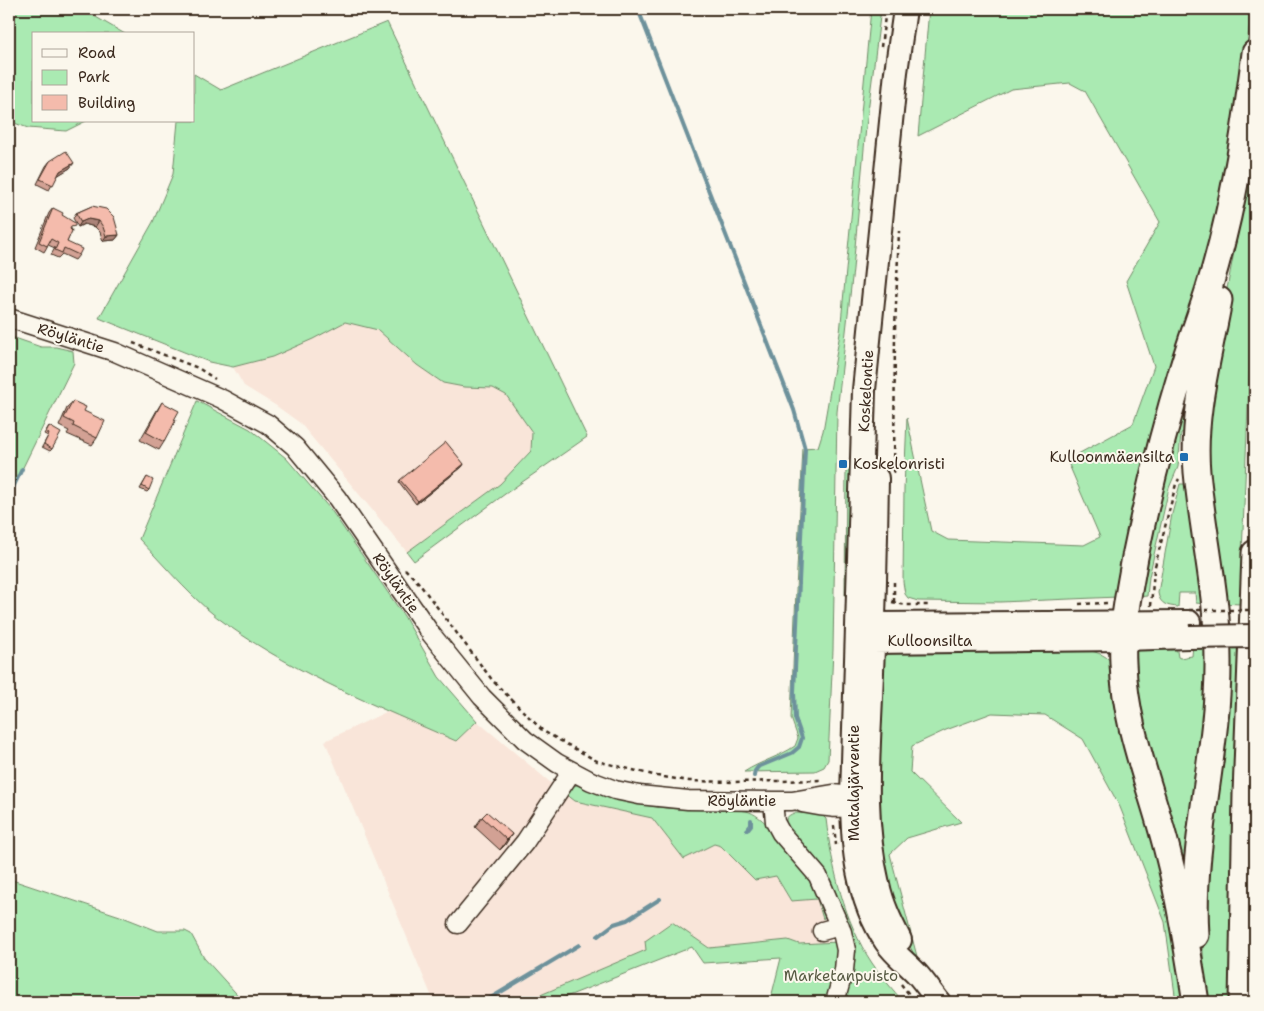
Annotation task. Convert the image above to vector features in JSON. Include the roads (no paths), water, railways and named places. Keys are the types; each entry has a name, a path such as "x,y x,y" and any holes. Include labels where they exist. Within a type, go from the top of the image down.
{"highway":[{"path":"1198,1002 1195,930 1198,853 1217,714 1218,660 1213,589 1197,471 1197,433 1201,398 1226,261 1230,213 1255,53"},
{"path":"1198,1002 1169,857 1129,713 1122,663 1124,630 1141,526 1183,368 1210,286 1230,213"},
{"path":"1242,1002 1246,794 1255,554"}],"main road":[{"name":"Koskelontie","path":"868,633 880,322 877,269 896,72 905,9"},
{"name":"Kulloonsilta","path":"868,633 1124,630 1189,623 1255,622"},
{"name":"Kulloonsilta","path":"1189,623 1255,636"},
{"name":"Matalajärventie","path":"868,633 857,802 870,841 878,885 889,917 918,975 939,1002"}],"street":[{"name":"Röyläntie","path":"9,318 115,352 222,399 268,424 295,446 337,498 431,634 482,697 525,740 557,763 591,781 615,790 639,795 688,800 773,801 792,801 828,795 857,802"},
{"path":"458,924 525,842 572,771"},
{"path":"773,801 775,822 778,828 818,876 840,926 846,950 844,970 835,1002"},
{"path":"822,930 840,926"}],"waterway":[{"path":"638,9 794,410 805,449 794,692 795,718 802,738 799,747 792,753 758,767 754,776"},
{"path":"9,496 22,469"},
{"path":"747,830 751,825 751,820"},
{"path":"598,936 614,924 627,920 660,899"},
{"path":"489,999 579,945"}],"place":[{"name":"Kulloonmäensilta","path":"1184,457"},
{"name":"Koskelonristi","path":"843,464"}],"park label":[{"name":"Marketanpuisto","path":"841,976"}]}
